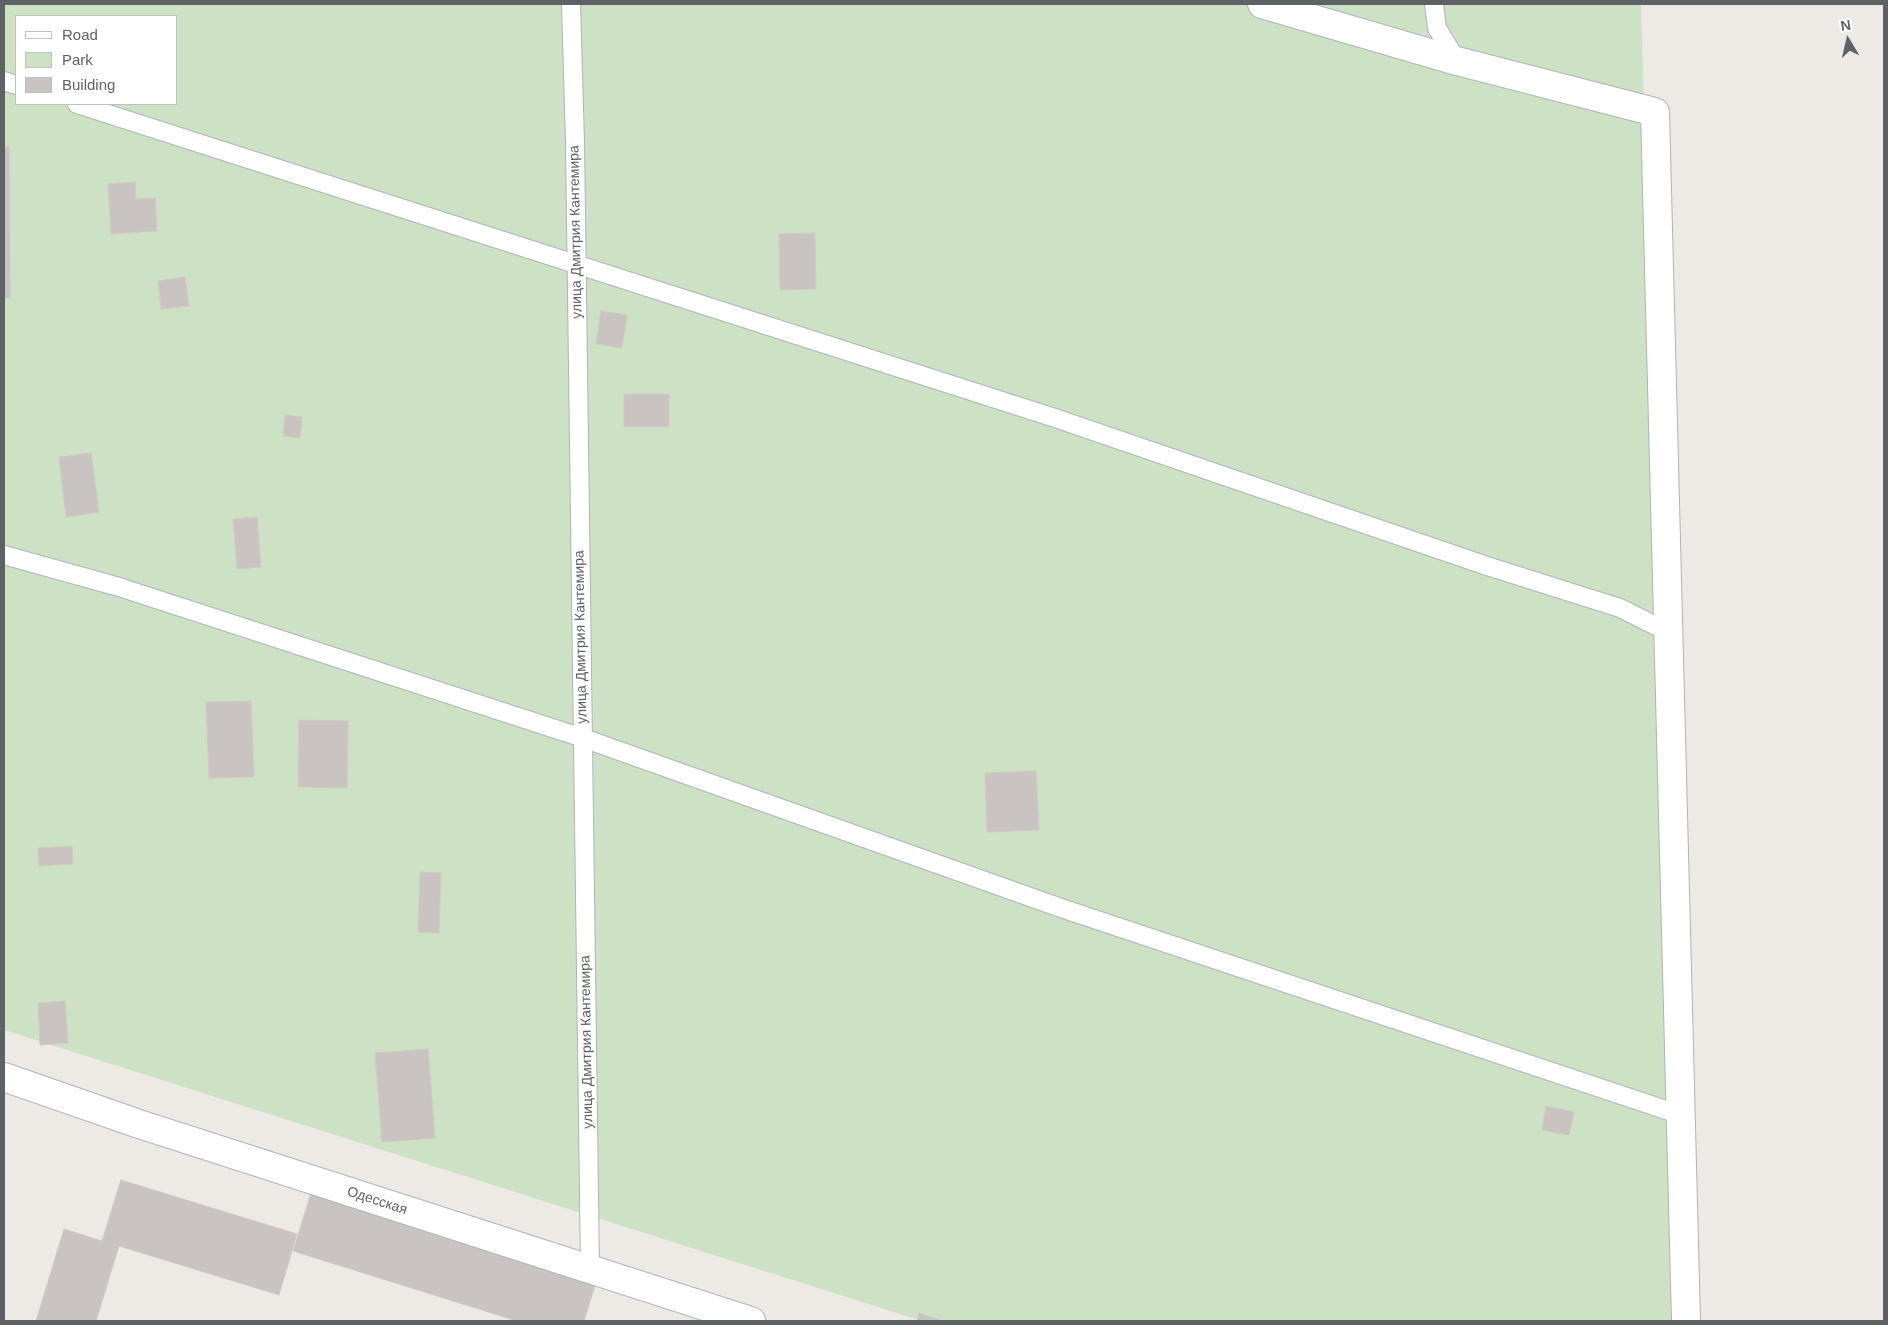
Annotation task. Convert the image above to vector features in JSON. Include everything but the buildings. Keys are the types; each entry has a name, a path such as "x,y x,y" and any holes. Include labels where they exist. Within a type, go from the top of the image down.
{"street":[{"path":"1262,4 1457,61 1655,112 1670,633 1686,1321"},
{"name":"Одесская","path":"4,1078 139,1124 751,1321"}],"lane":[{"name":"улица Дмитрия Кантемира","path":"571,4 590,1270"},
{"path":"1434,4 1437,28 1457,61"},
{"path":"80,105 576,266 1055,418 1487,566 1620,608 1670,633"},
{"path":"4,555 119,587 583,738 1061,908 1681,1115"}],"green space":[{"path":"4,4 1641,4 1679,1321 922,1321 4,1030"}]}
